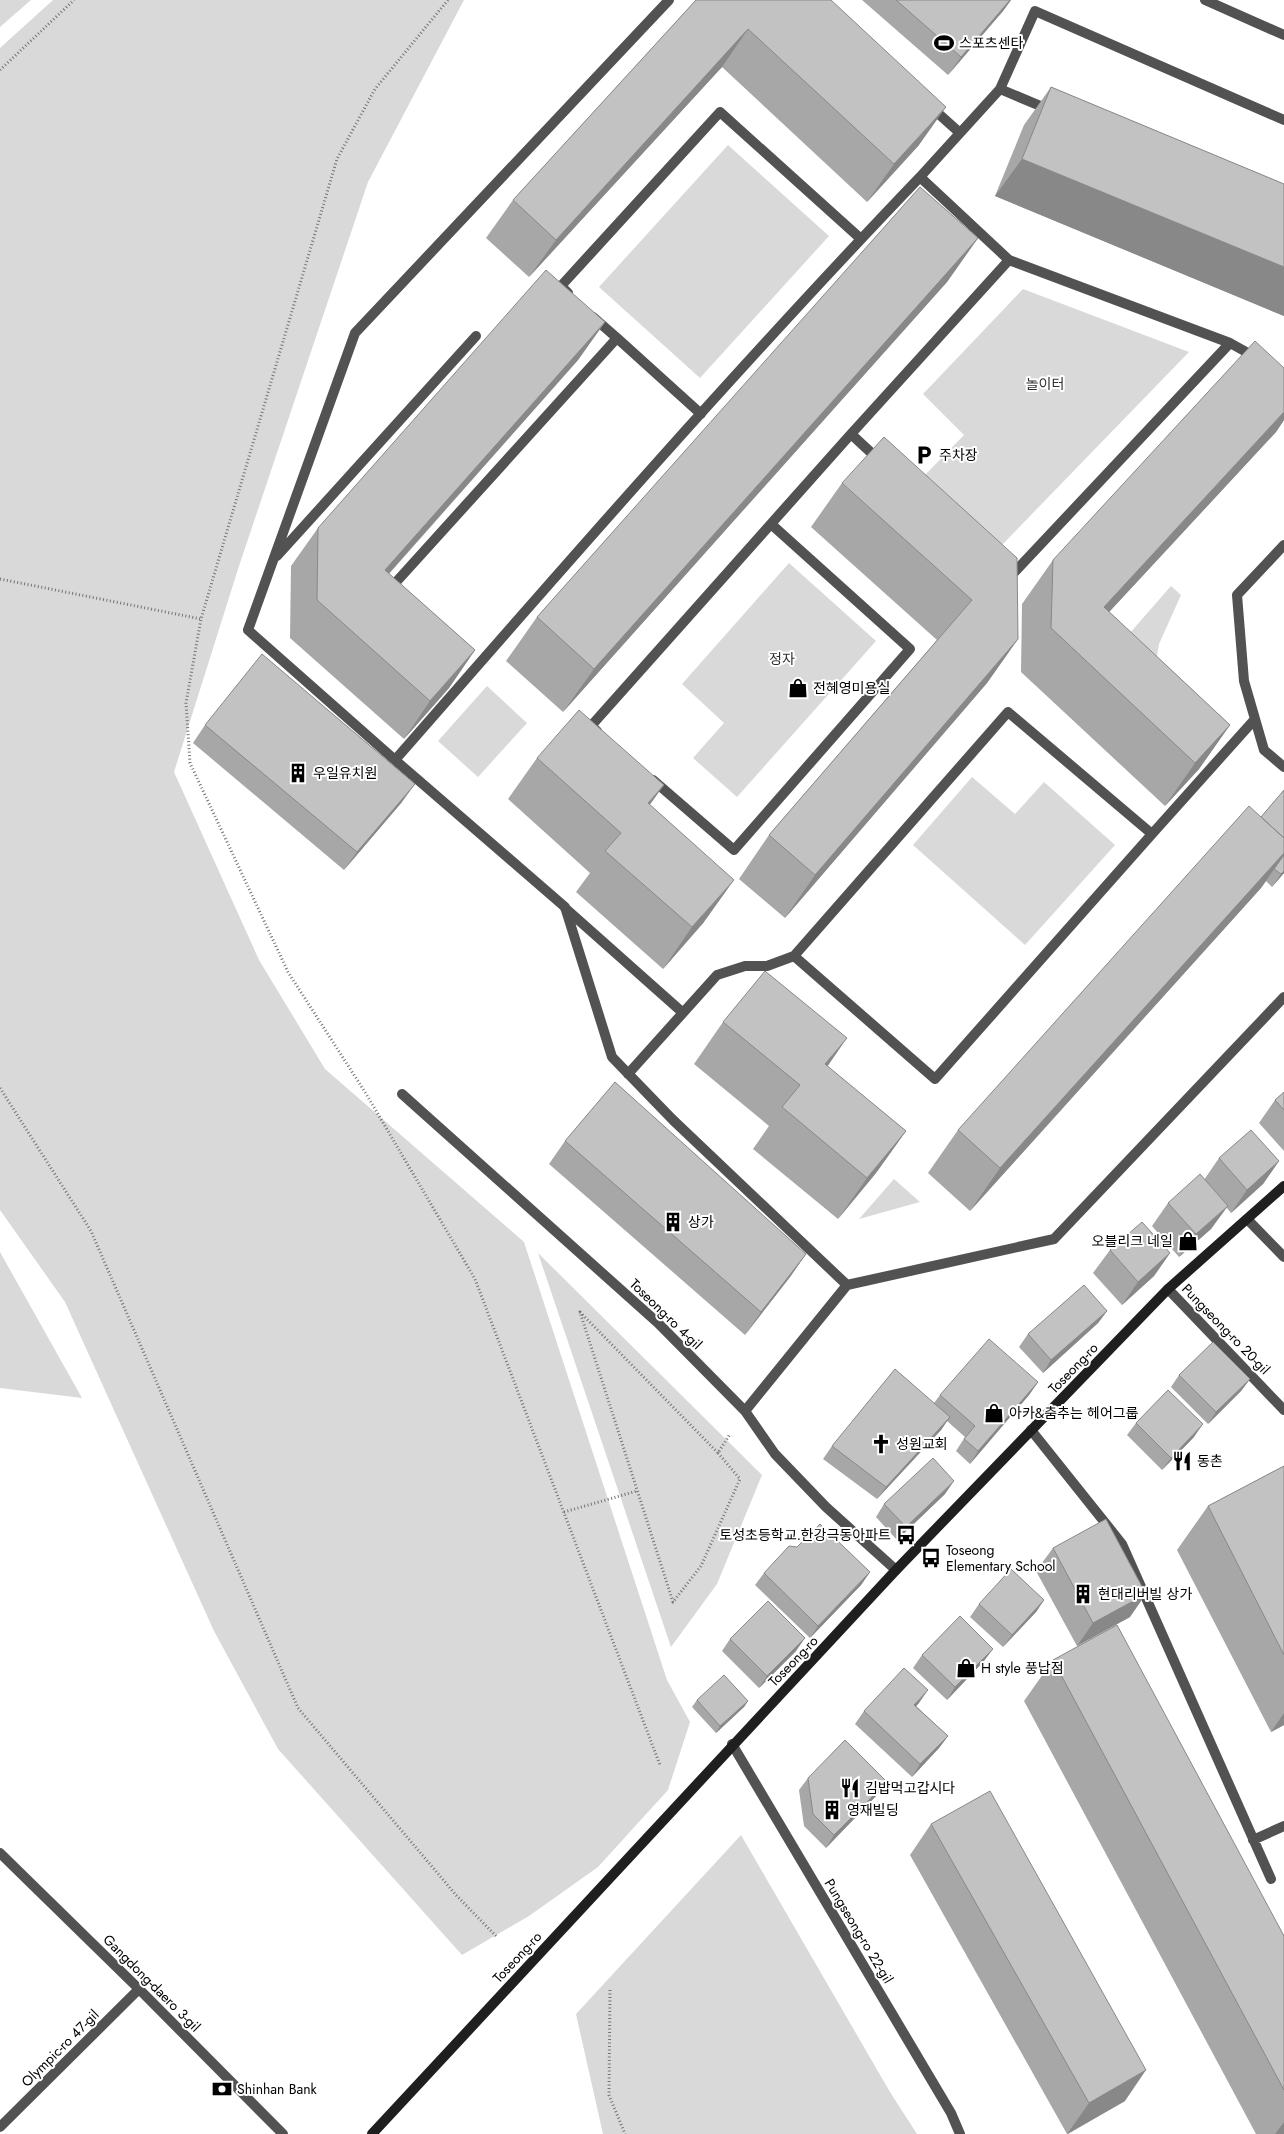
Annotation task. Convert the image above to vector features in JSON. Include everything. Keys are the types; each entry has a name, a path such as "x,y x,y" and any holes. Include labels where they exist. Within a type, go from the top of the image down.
{"street":[{"path":"669,0 354,333 248,630 682,1012"},
{"path":"1205,0 1284,35"},
{"path":"395,760 471,665 1000,89 1035,11 1284,120"},
{"path":"1000,89 1064,116"},
{"path":"924,100 960,133"},
{"path":"575,299 561,286 720,112 861,239"},
{"path":"920,177 1009,260 1230,343 1269,365"},
{"path":"606,739 591,726 1009,260"},
{"path":"589,312 701,414"},
{"path":"274,560 476,336"},
{"path":"396,598 388,592 617,338"},
{"path":"1001,573 1009,580 1230,343"},
{"path":"851,434 887,467"},
{"path":"644,772 734,850 910,649 771,524"},
{"path":"1284,545 1237,595 1244,681 1264,750 1284,767"},
{"path":"628,1074 717,975 744,966 767,966 794,956 1008,712 1152,834"},
{"path":"794,956 935,1079 1255,719"},
{"path":"564,907 612,1058 680,1126 847,1285"},
{"path":"745,1410 847,1285 1054,1239 1284,997"},
{"name":"Toseong-ro 4-gil","path":"402,1094 658,1323 745,1410 775,1454 826,1507 896,1570"},
{"name":"Toseong-ro","path":"372,2134 732,1744 896,1570 1168,1289 1248,1220 1284,1186"},
{"path":"1248,1220 1284,1257"},
{"name":"Pungseong-ro 20-gil","path":"1168,1289 1284,1410"},
{"path":"1032,1430 1122,1544 1271,1879"},
{"name":"Pungseong-ro 22-gil","path":"732,1744 946,2105 960,2134"},
{"path":"1253,1840 1284,1826"},
{"name":"Gangdong-daero 3-gil","path":"0,1853 283,2134"},
{"name":"Olympic-ro 47-gil","path":"0,2127 139,1989"}],"path":[{"path":"0,70 74,0"},
{"path":"448,0 375,89 337,159 201,619 186,703 190,763 288,972 365,1092 475,1279 660,1765"},
{"path":"0,578 201,619"},
{"path":"0,1088 92,1231 298,1708 456,1895 496,1936"},
{"path":"580,1312 718,1453 740,1479 701,1566 673,1602 580,1312"},
{"path":"718,1453 745,1410"},
{"path":"564,1512 638,1491"},
{"path":"610,1990 609,2095 625,2134"}],"green space":[{"path":"0,0 31,0 0,27"},
{"path":"53,0 464,0 368,182 239,566 174,772 259,960 325,1069 524,1242 667,1680 690,1722 668,1790 598,1867 529,1916 462,1955 278,1749 214,1631 65,1302 0,1210 0,48"},
{"path":"728,145 829,236 700,378 599,287"},
{"name":"놀이터","path":"1023,289 1189,352 999,548 925,475 964,435 923,394"},
{"name":"정자","path":"789,563 876,641 737,797 693,758 724,723 682,684"},
{"path":"1171,586 1181,595 1159,644 1154,675 1115,650"},
{"path":"487,686 527,723 478,777 438,741"},
{"path":"972,777 1015,814 1044,782 1115,845 1025,945 913,845"},
{"path":"894,1179 920,1202 859,1219"},
{"path":"0,1252 82,1398 0,1388"},
{"path":"538,1253 762,1475 717,1584 671,1647"},
{"path":"741,1835 890,2092 917,2134 603,2134 576,2014"}],"building":[{"path":"696,0 831,0 946,107 894,164 748,29 556,240 513,200"},
{"path":"896,0 1010,0 961,57"},
{"path":"1051,87 1284,184 1284,267 1022,159"},
{"path":"920,187 978,238 594,669 537,617"},
{"path":"546,270 605,322 385,570 475,650 430,701 317,600 318,528"},
{"path":"1255,341 1284,368 1284,412 1104,607 1230,725 1195,763 1051,628 1053,560"},
{"path":"884,437 1017,558 1018,639 815,875 769,835 972,600 842,483"},
{"name":"우일유치원","path":"262,654 415,784 357,852 205,725"},
{"path":"579,710 664,785 648,803 734,880 692,927 605,851 621,833 537,758"},
{"path":"1284,790 1284,838 1261,817"},
{"path":"1249,806 1284,838 1284,853 1000,1168 958,1130"},
{"path":"1284,855 1284,871 1281,874 1274,869"},
{"path":"765,971 847,1038 825,1064 906,1131 867,1178 782,1107 800,1085 723,1022"},
{"name":"상가","path":"615,1082 806,1254 761,1312 565,1141"},
{"path":"1284,1092 1284,1110 1275,1100"},
{"path":"1251,1130 1279,1161 1247,1190 1219,1158"},
{"path":"1200,1174 1228,1206 1196,1234 1168,1203"},
{"path":"1142,1222 1170,1253 1138,1282 1110,1250"},
{"path":"1084,1285 1107,1311 1051,1360 1028,1334"},
{"path":"989,1339 1038,1382 978,1451 964,1439 975,1426 940,1395"},
{"path":"1213,1342 1250,1379 1216,1412 1179,1375"},
{"name":"성원교회","path":"895,1369 950,1417 886,1487 832,1446"},
{"path":"1168,1390 1203,1424 1171,1458 1136,1423"},
{"path":"933,1458 954,1481 906,1527 884,1504"},
{"path":"1284,1466 1284,1655 1208,1506"},
{"path":"1106,1519 1146,1594 1093,1623 1053,1548"},
{"path":"820,1524 870,1572 818,1626 764,1573 789,1546 797,1547"},
{"path":"1011,1569 1044,1600 1012,1635 979,1604"},
{"path":"768,1601 805,1638 767,1676 730,1639"},
{"path":"960,1616 993,1649 955,1687 922,1655"},
{"path":"1117,1625 1284,1936 1284,2090 1053,1660"},
{"path":"904,1668 928,1690 914,1705 948,1736 920,1764 864,1711"},
{"path":"724,1675 748,1701 720,1726 697,1700"},
{"name":"영재빌딩","path":"845,1740 887,1782 834,1835 813,1814 808,1778"},
{"path":"990,1791 1146,2070 1089,2103 931,1824"}],"place":[{"name":"스포츠센타","path":"944,43"},
{"name":"주차장","path":"924,455"},
{"name":"전혜영미용실","path":"798,688"},
{"name":"우일유치원","path":"298,773"},
{"name":"상가","path":"673,1222"},
{"name":"오블리크 네일","path":"1188,1241"},
{"name":"아카&춤추는 헤어그룹","path":"994,1413"},
{"name":"성원교회","path":"881,1444"},
{"name":"동촌","path":"1182,1461"},
{"name":"토성초등학교.한강극동아파트","path":"906,1535"},
{"name":"Toseong Elementary School","path":"931,1558"},
{"name":"현대리버빌 상가","path":"1083,1594"},
{"name":"H style 풍납점","path":"966,1668"},
{"name":"김밥먹고갑시다","path":"850,1788"},
{"name":"영재빌딩","path":"832,1810"},
{"name":"Shinhan Bank","path":"222,2089"}]}
